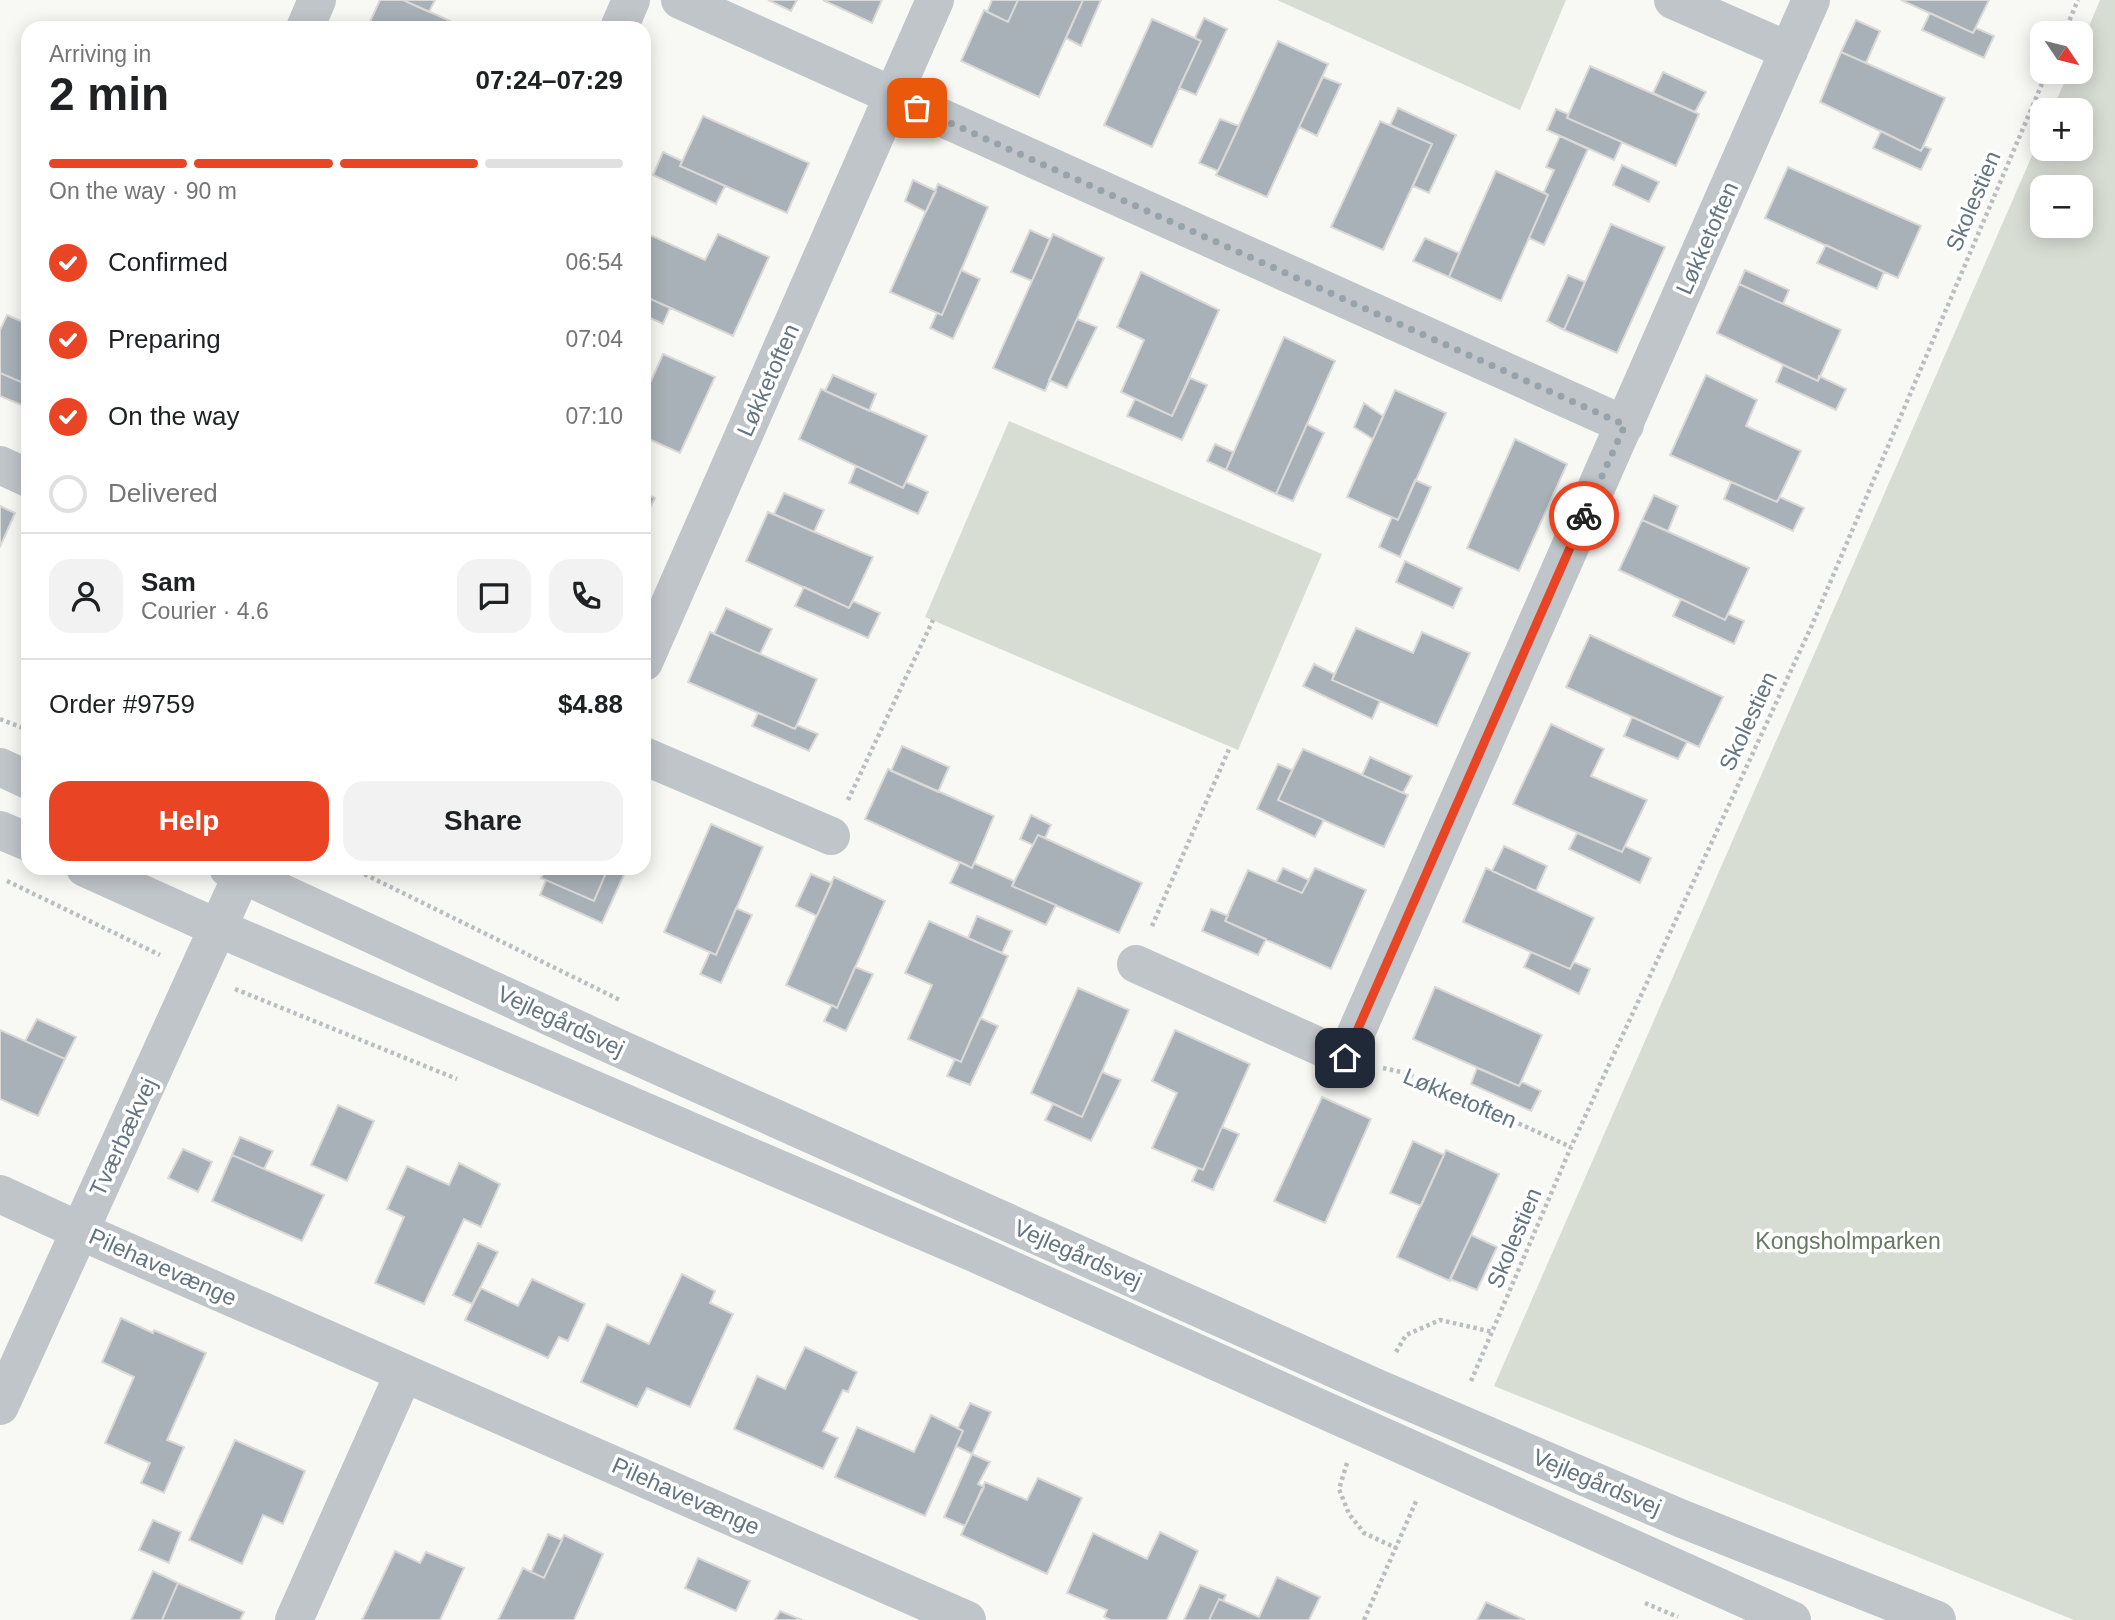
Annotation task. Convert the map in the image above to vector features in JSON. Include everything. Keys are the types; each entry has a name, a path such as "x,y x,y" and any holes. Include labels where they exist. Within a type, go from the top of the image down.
{"street":[{"path":"308,21 317,0"},
{"path":"622,21 631,0"},
{"path":"680,0 1625,425"},
{"name":"Løkketoften","path":"651,646 935,0"},
{"path":"1673,0 1788,51"},
{"name":"Løkketoften","path":"1345,1058 1811,0"},
{"path":"0,466 21,475"},
{"path":"651,759 831,836"},
{"path":"0,767 21,776"},
{"path":"0,830 21,839"},
{"name":"Vejlegårdsvej","path":"101,875 972,1252 1792,1620"},
{"name":"Tværbækvej","path":"0,1406 218,928 236,875"},
{"name":"Vejlegårdsvej","path":"249,875 605,1042 1377,1388 1680,1518 1937,1620"},
{"path":"1136,964 1345,1058"},
{"name":"Pilehavevænge","path":"0,1194 967,1620"},
{"path":"294,1620 404,1373"}],"path":[{"path":"2069,21 2078,0"},
{"name":"Skolestien","path":"1471,1381 1571,1147 1812,625 2042,84"},
{"path":"831,836 933,620"},
{"path":"0,719 21,727"},
{"path":"1136,964 1230,747"},
{"name":"Løkketoften","path":"1345,1058 1406,1073 1571,1147"},
{"path":"1377,1388 1406,1335 1440,1320 1493,1332"},
{"path":"1347,1462 1339,1489 1349,1514 1364,1533 1396,1548"},
{"path":"1364,1620 1417,1499"}],"green space":[{"path":"1277,0 1566,0 1520,110"},
{"name":"Kongsholmparken","path":"2100,0 2115,0 2115,1620 2074,1620 1494,1386 2030,160 2093,161 2093,98 2057,98 2064,84 2093,84 2091,21"},
{"path":"1009,421 1322,554 1238,750 925,617"}],"building":[{"path":"380,0 403,0 450,21 370,21"},
{"path":"403,0 435,0 429,12"},
{"path":"768,0 797,0 791,11"},
{"path":"823,0 882,0 872,23"},
{"path":"992,0 1018,0 1008,22 987,12"},
{"path":"1018,0 1083,0 1039,97 961,61 984,10 1008,22"},
{"path":"1083,0 1101,0 1081,46 1066,38"},
{"path":"1901,0 1989,0 1973,33"},
{"path":"1930,13 1973,33 1976,28 1994,36 1984,58 1922,30"},
{"path":"1204,18 1227,29 1196,95 1179,88 1201,41 1195,38"},
{"path":"1152,19 1201,41 1152,147 1104,125"},
{"path":"1856,20 1880,31 1866,63 1841,52"},
{"path":"1278,41 1328,64 1267,197 1216,175"},
{"path":"1841,52 1945,98 1921,151 1820,102"},
{"path":"1590,66 1699,114 1676,166 1567,118"},
{"path":"1663,72 1706,92 1695,112 1653,93"},
{"path":"1323,77 1341,84 1317,136 1299,127"},
{"path":"1398,108 1456,135 1429,193 1413,186 1432,144 1390,125"},
{"path":"1556,109 1568,114 1567,118 1622,142 1614,160 1547,130"},
{"path":"703,116 809,163 787,213 680,166"},
{"path":"1220,119 1239,126 1218,171 1199,163"},
{"path":"1380,121 1432,144 1383,250 1331,227"},
{"path":"1881,131 1921,151 1924,146 1931,149 1921,170 1873,148"},
{"path":"1560,136 1588,149 1544,245 1529,238 1548,195 1544,192 1554,170 1546,167"},
{"path":"663,152 682,161 680,166 725,186 716,204 653,175"},
{"path":"1622,165 1659,182 1649,202 1613,185"},
{"path":"1788,167 1921,226 1898,278 1765,218"},
{"path":"1496,171 1548,195 1501,301 1449,277"},
{"path":"913,180 936,191 926,212 905,201"},
{"path":"938,184 988,207 942,315 890,292"},
{"path":"1611,224 1665,247 1617,353 1564,330"},
{"path":"1030,230 1050,239 1032,281 1011,272"},
{"path":"718,234 769,257 733,336 651,299 651,235 705,260"},
{"path":"1053,234 1104,258 1045,391 993,368"},
{"path":"1425,238 1459,253 1449,277 1413,261"},
{"path":"1826,245 1884,272 1877,289 1817,263"},
{"path":"961,270 980,279 953,339 930,328 937,313 942,315"},
{"path":"1745,270 1789,290 1783,304 1739,284"},
{"path":"1141,272 1219,310 1172,416 1121,392 1144,340 1117,327"},
{"path":"1568,275 1585,282 1564,330 1547,321"},
{"path":"1739,284 1841,330 1818,381 1717,333"},
{"path":"651,299 670,308 663,324 651,318"},
{"path":"7,315 21,321 21,382 0,373 0,330"},
{"path":"1077,319 1097,327 1067,388 1049,380"},
{"path":"1284,337 1335,361 1276,494 1226,470"},
{"path":"663,354 715,377 680,453 651,440 651,381"},
{"path":"1783,365 1818,381 1819,376 1846,389 1836,410 1776,382"},
{"path":"0,373 21,382 21,405 0,396"},
{"path":"833,375 876,394 869,411 825,391"},
{"path":"1706,375 1757,400 1746,426 1801,451 1777,502 1670,455"},
{"path":"1190,378 1207,385 1182,440 1127,416 1135,399 1172,416"},
{"path":"821,389 927,436 903,488 799,439"},
{"path":"1395,390 1446,413 1398,520 1347,497"},
{"path":"1364,403 1383,416 1373,439 1354,427"},
{"path":"1307,424 1324,433 1293,501 1276,494"},
{"path":"1515,439 1567,464 1519,571 1467,548"},
{"path":"1215,444 1233,452 1226,470 1207,461"},
{"path":"856,466 903,488 906,482 928,492 918,514 849,483"},
{"path":"1415,480 1431,487 1400,557 1379,547 1392,517 1398,520"},
{"path":"1731,482 1777,502 1780,497 1804,508 1793,531 1724,499"},
{"path":"784,493 824,510 814,532 774,514"},
{"path":"1654,495 1678,506 1668,531 1642,520"},
{"path":"0,506 15,513 0,547"},
{"path":"768,512 873,557 849,608 746,561"},
{"path":"1642,520 1749,568 1725,620 1619,570"},
{"path":"1405,561 1462,588 1453,608 1396,582"},
{"path":"804,587 849,608 853,601 880,613 868,638 795,606"},
{"path":"1681,599 1725,620 1728,614 1744,621 1734,644 1673,616"},
{"path":"726,608 772,629 760,654 714,634"},
{"path":"1356,628 1413,653 1422,632 1470,653 1437,726 1332,680"},
{"path":"710,632 817,679 795,729 688,682"},
{"path":"1590,635 1723,697 1699,747 1566,687"},
{"path":"1314,664 1334,674 1332,680 1380,701 1372,719 1303,686"},
{"path":"758,713 795,729 797,725 818,734 809,751 752,726"},
{"path":"1632,717 1687,742 1678,759 1624,736"},
{"path":"1551,724 1604,749 1591,776 1647,800 1622,852 1513,804"},
{"path":"902,746 949,767 938,792 891,771"},
{"path":"1303,749 1408,795 1384,847 1278,800"},
{"path":"1370,757 1412,776 1403,793 1362,775"},
{"path":"1278,764 1292,770 1278,800 1324,820 1315,837 1257,809"},
{"path":"888,769 994,816 972,868 865,819"},
{"path":"1031,815 1051,825 1045,838 1038,835 1033,845 1020,839"},
{"path":"711,824 763,847 716,955 664,932"},
{"path":"1577,833 1622,852 1625,846 1651,858 1640,883 1569,849"},
{"path":"1038,835 1142,883 1119,933 1012,886"},
{"path":"1504,846 1547,866 1536,891 1492,871"},
{"path":"960,862 972,868 974,863 1014,881 1012,886 1056,905 1046,925 950,883"},
{"path":"1283,868 1309,880 1302,893 1276,882"},
{"path":"1315,868 1366,890 1331,969 1225,921 1248,870 1302,893"},
{"path":"1486,868 1594,918 1570,969 1463,922"},
{"path":"811,874 832,883 817,916 796,906"},
{"path":"542,875 605,875 594,901 541,878"},
{"path":"605,875 624,875 602,923 540,895 546,880 594,901"},
{"path":"834,877 885,901 837,1008 786,985"},
{"path":"736,908 752,915 721,983 700,974 710,952 716,955"},
{"path":"1211,909 1228,916 1225,921 1266,939 1258,955 1202,931"},
{"path":"977,916 1012,931 1002,953 968,938"},
{"path":"929,921 1008,956 961,1062 908,1039 932,985 905,973"},
{"path":"1531,952 1570,969 1574,962 1590,969 1579,994 1524,967"},
{"path":"855,967 873,974 846,1031 824,1021 832,1005 837,1008"},
{"path":"1435,987 1542,1035 1519,1086 1413,1039"},
{"path":"1078,988 1129,1010 1082,1117 1031,1093"},
{"path":"980,1018 998,1026 970,1085 947,1076 955,1059 961,1062"},
{"path":"37,1019 76,1037 65,1059 25,1041"},
{"path":"0,1030 65,1059 38,1116 0,1099"},
{"path":"1175,1030 1250,1064 1203,1170 1152,1148 1177,1093 1152,1081"},
{"path":"1477,1068 1519,1086 1522,1082 1541,1091 1531,1111 1471,1084"},
{"path":"1102,1072 1121,1080 1091,1141 1045,1120 1053,1104 1082,1117"},
{"path":"1322,1097 1371,1119 1325,1223 1274,1201"},
{"path":"338,1105 374,1121 347,1181 311,1165"},
{"path":"1222,1127 1239,1134 1213,1190 1192,1181 1198,1168 1203,1170"},
{"path":"240,1137 273,1151 264,1169 232,1155"},
{"path":"1413,1141 1444,1155 1421,1206 1390,1193"},
{"path":"183,1149 212,1162 198,1192 168,1178"},
{"path":"1446,1150 1499,1174 1450,1281 1397,1257"},
{"path":"232,1155 324,1195 302,1241 212,1201"},
{"path":"459,1163 500,1184 481,1227 464,1219 424,1304 375,1283 404,1217 387,1209 407,1166 449,1185"},
{"path":"1471,1235 1497,1247 1477,1290 1450,1279"},
{"path":"478,1243 498,1252 472,1304 453,1295"},
{"path":"682,1274 715,1291 710,1303 733,1314 690,1407 647,1388 637,1407 581,1382 607,1324 649,1344"},
{"path":"532,1279 585,1304 568,1341 559,1337 548,1358 465,1320 481,1288 518,1306"},
{"path":"121,1318 206,1353 167,1440 184,1447 164,1493 141,1483 150,1463 105,1443 134,1377 102,1362"},
{"path":"805,1347 857,1372 848,1392 843,1390 823,1431 838,1438 823,1469 734,1429 757,1376 785,1389"},
{"path":"970,1403 991,1412 972,1454 956,1446 963,1431 958,1428"},
{"path":"931,1415 963,1431 925,1516 835,1477 857,1427 914,1452"},
{"path":"235,1440 305,1471 283,1524 263,1515 242,1564 189,1540"},
{"path":"972,1454 990,1462 978,1484 984,1487 965,1526 944,1517"},
{"path":"1038,1478 1082,1498 1047,1574 961,1535 985,1482 1027,1500"},
{"path":"153,1520 181,1532 169,1563 139,1550"},
{"path":"1160,1532 1198,1551 1167,1620 1111,1620 1104,1617 1107,1610 1067,1593 1093,1533 1147,1559"},
{"path":"548,1534 562,1540 544,1578 531,1572"},
{"path":"564,1535 603,1554 574,1620 498,1620 523,1568 544,1578"},
{"path":"395,1551 420,1563 426,1552 464,1568 440,1620 362,1620"},
{"path":"698,1558 750,1581 736,1611 685,1588"},
{"path":"153,1571 178,1583 162,1620 131,1620"},
{"path":"1277,1577 1320,1597 1309,1620 1209,1620 1219,1599 1259,1617"},
{"path":"178,1583 244,1612 240,1620 162,1620"},
{"path":"1200,1585 1226,1595 1223,1601 1219,1599 1209,1620 1184,1620"},
{"path":"1486,1602 1525,1620 1477,1620"},
{"path":"780,1611 802,1620 775,1620"}],"way so far":[{"path":"917,108 1625,425 1584,516"}],"route":[{"path":"1345,1058 1584,516"}]}
